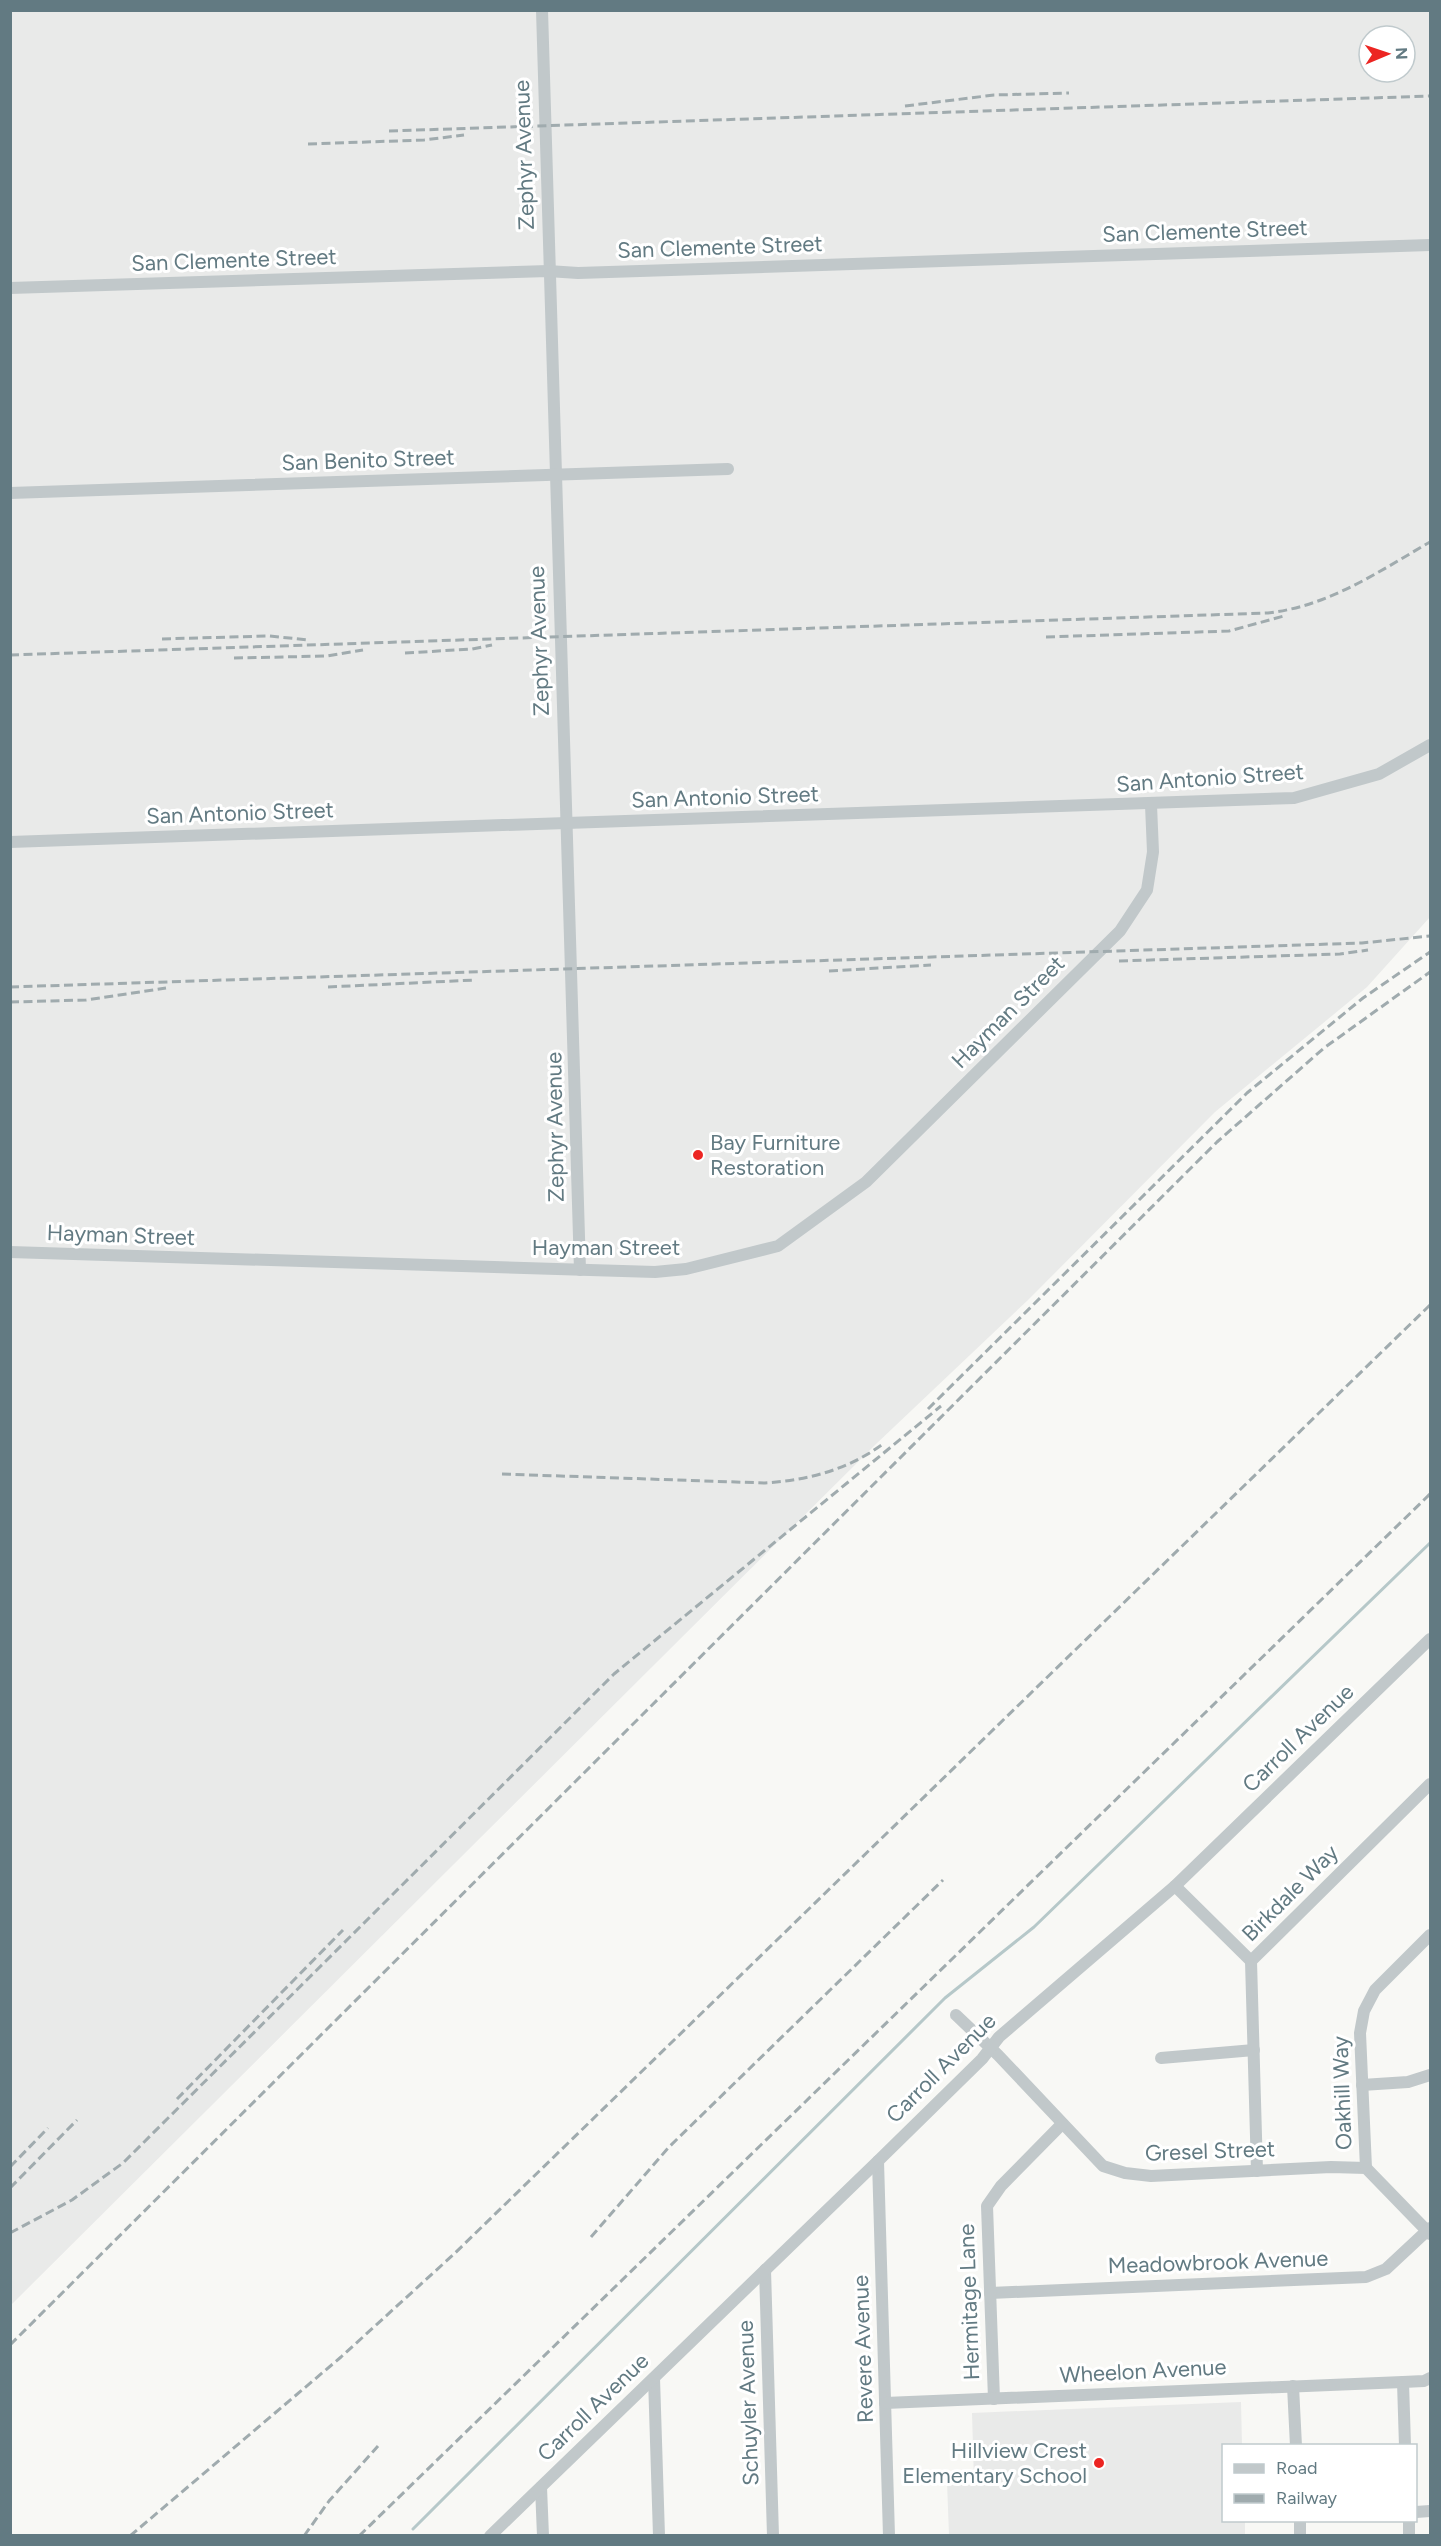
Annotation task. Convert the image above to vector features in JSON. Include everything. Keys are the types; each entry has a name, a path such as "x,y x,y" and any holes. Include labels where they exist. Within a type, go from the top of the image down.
{"street":[{"name":"Zephyr Avenue","path":"542,10 579,1270"},
{"name":"San Clemente Street","path":"10,288 548,271 578,273 1431,244"},
{"name":"San Benito Street","path":"10,493 728,469"},
{"name":"San Antonio Street","path":"10,842 566,822 1151,805 1294,798 1379,774 1431,745"},
{"name":"Hayman Street","path":"10,1252 655,1272 686,1269 778,1246 866,1182 1120,931 1147,890 1153,852 1151,805"},
{"name":"Carroll Avenue","path":"490,2535 878,2161 990,2049 999,2037 1175,1886 1431,1639"},
{"name":"Birkdale Way","path":"1257,2171 1251,1962 1431,1784"},
{"path":"1175,1886 1251,1962"},
{"name":"Oakhill Way","path":"1366,2168 1360,2033 1364,2011 1375,1990 1431,1935"},
{"name":"Gresel Street","path":"956,2015 1103,2166 1125,2173 1151,2176 1366,2168"},
{"path":"1161,2058 1254,2050"},
{"path":"1362,2085 1408,2082 1431,2075"},
{"name":"Hermitage Lane","path":"994,2399 987,2206 1001,2186 1062,2124"},
{"name":"Revere Avenue","path":"878,2161 889,2535"},
{"path":"1366,2168 1430,2231"},
{"name":"Meadowbrook Avenue","path":"990,2293 1366,2277 1386,2269 1430,2231"},
{"name":"Schuyler Avenue","path":"765,2270 773,2535"},
{"path":"654,2378 659,2535"},
{"name":"Wheelon Avenue","path":"885,2403 1403,2382 1424,2381 1431,2378"},
{"path":"1403,2382 1405,2444"},
{"path":"1293,2386 1296,2444"},
{"path":"541,2487 543,2535"}],"shaded area":[{"path":"11,11 1430,11 1430,917 1367,987 1215,1112 1028,1300 875,1445 11,2305"},
{"name":"Hillview Crest Elementary School","path":"1241,2402 1242,2444 1222,2444 1222,2522 1245,2522 1245,2535 949,2535 947,2482 974,2481 972,2413"}],"waterway":[{"path":"413,2529 945,1998 1034,1927 1430,1543"}],"railway":[{"path":"905,106 994,95 1069,93"},
{"path":"389,131 1430,96"},
{"path":"308,144 424,140 464,135"},
{"path":"10,655 1268,613 1312,603 1332,595 1372,576 1430,542"},
{"path":"1046,637 1229,631 1284,616"},
{"path":"162,639 269,636 309,640"},
{"path":"405,653 472,649 492,645"},
{"path":"234,658 327,656 363,650"},
{"path":"10,987 1362,943 1430,936"},
{"path":"1119,961 1340,954 1368,950"},
{"path":"928,1409 1247,1093 1363,998 1430,952"},
{"path":"829,971 931,965"},
{"path":"10,2345 1217,1142 1324,1048 1430,972"},
{"path":"328,987 475,980"},
{"path":"10,1002 86,1000 166,988"},
{"path":"130,2536 341,2357 454,2254 1430,1305"},
{"path":"10,2233 72,2200 123,2163 614,1674 941,1406"},
{"path":"502,1474 765,1483 827,1472 856,1461 883,1444"},
{"path":"359,2536 1430,1494"},
{"path":"591,2237 669,2147 943,1880"},
{"path":"177,2099 343,1930"},
{"path":"10,2188 77,2120"},
{"path":"10,2167 48,2128"},
{"path":"304,2536 329,2501 378,2446"}],"place":[{"name":"Bay Furniture Restoration","path":"698,1155"},
{"name":"Hillview Crest Elementary School","path":"1099,2463"}]}
